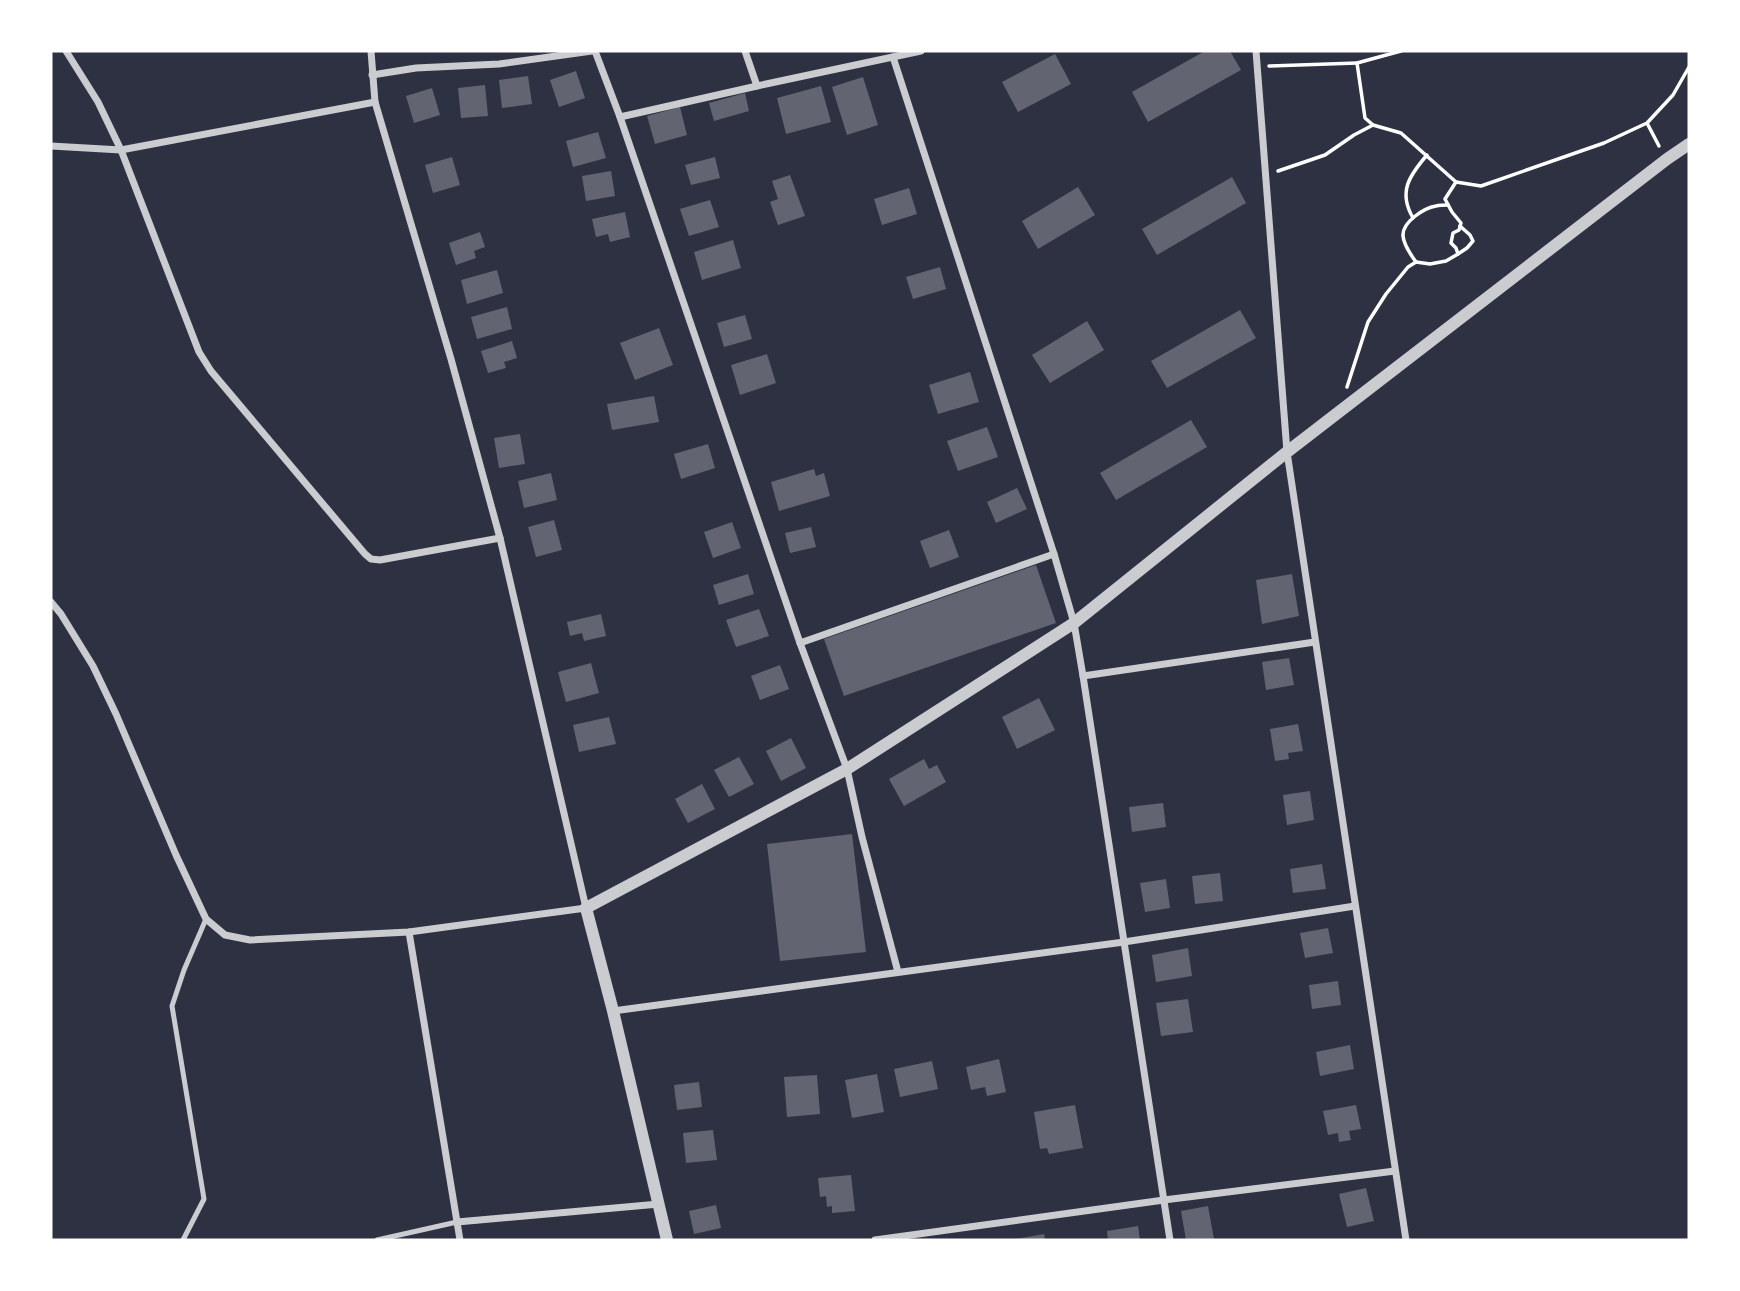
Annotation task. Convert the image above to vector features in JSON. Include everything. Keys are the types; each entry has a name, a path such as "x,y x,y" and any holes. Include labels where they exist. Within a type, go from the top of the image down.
{"street":[{"path":"66,51 98,102 121,150 199,352 211,371 365,554 371,559 380,560 500,538"},
{"path":"371,51 375,102 452,359 500,538 667,1240"},
{"path":"372,75 416,68 499,64 594,51 620,117 800,643 846,769 898,972"},
{"path":"746,51 757,86"},
{"path":"620,117 921,51"},
{"path":"1256,51 1287,452 1406,1240"},
{"path":"894,57 1074,623 1170,1240"},
{"path":"51,146 121,150 375,102"},
{"path":"51,602 93,666 206,919 225,934 250,940 409,932 586,908 846,769 1074,623 1287,452 1689,144"},
{"path":"800,643 1054,554"},
{"path":"1083,676 1315,642"},
{"path":"613,1011 1124,942 1355,906"},
{"path":"409,932 460,1240"},
{"path":"876,1240 1395,1171"},
{"path":"457,1222 659,1204"}],"lane":[{"path":"183,1240 204,1199 172,1006 206,919"},
{"path":"377,1240 457,1222"}],"path":[{"path":"1257,66 1357,63 1401,51"},
{"path":"1357,63 1365,118 1373,125 1401,132 1456,182 1481,186 1604,143 1647,123 1673,95 1689,67"},
{"path":"1647,123 1667,159"},
{"path":"1266,175 1325,155 1373,125"},
{"path":"1413,218 1407,209 1406,189 1411,175 1427,155"},
{"path":"1456,182 1445,199 1461,223 1459,230 1453,233 1451,243 1458,254"},
{"path":"1416,262 1403,235 1405,226 1426,210 1448,205"},
{"path":"1339,412 1368,322 1386,294 1408,267 1416,262 1430,264 1446,261 1468,248 1473,241 1460,226"}],"building":[{"path":"1205,51 1230,51 1241,70 1148,122 1132,92"},
{"path":"1055,54 1071,84 1018,112 1002,82"},
{"path":"576,71 585,98 559,107 550,80"},
{"path":"528,76 532,104 502,108 499,80"},
{"path":"863,77 878,125 847,135 832,87"},
{"path":"485,85 488,116 461,118 458,88"},
{"path":"821,86 831,122 786,134 777,98"},
{"path":"432,88 440,115 414,123 406,96"},
{"path":"745,93 749,111 714,121 709,103"},
{"path":"680,107 687,135 655,144 647,116"},
{"path":"598,132 606,158 573,167 566,141"},
{"path":"452,157 460,185 433,193 425,165"},
{"path":"715,157 720,178 691,185 685,165"},
{"path":"611,171 615,196 586,201 582,176"},
{"path":"790,175 805,216 778,225 770,202 778,199 772,181"},
{"path":"1232,177 1246,203 1157,255 1142,229"},
{"path":"1078,187 1095,215 1038,249 1022,221"},
{"path":"909,188 917,214 882,225 874,199"},
{"path":"710,200 719,227 689,236 680,209"},
{"path":"625,212 630,237 610,242 608,234 596,237 592,219"},
{"path":"480,232 485,247 474,251 476,258 456,265 449,243"},
{"path":"733,240 741,268 702,280 694,252"},
{"path":"940,267 946,289 913,299 906,277"},
{"path":"497,270 503,293 467,304 461,280"},
{"path":"507,307 512,329 477,339 471,317"},
{"path":"1240,310 1256,338 1167,388 1151,361"},
{"path":"745,315 752,339 724,347 717,323"},
{"path":"1087,321 1104,350 1050,383 1032,355"},
{"path":"659,328 673,365 635,380 620,343"},
{"path":"512,341 517,358 504,362 506,368 488,373 481,351"},
{"path":"767,354 776,383 740,395 731,365"},
{"path":"970,372 979,402 938,414 929,385"},
{"path":"654,396 659,422 612,430 607,404"},
{"path":"1191,420 1207,447 1116,500 1100,473"},
{"path":"987,427 998,457 958,471 947,441"},
{"path":"520,434 525,464 499,468 494,438"},
{"path":"708,444 715,468 681,479 674,454"},
{"path":"814,469 816,476 824,473 830,496 779,511 771,482"},
{"path":"551,473 557,500 524,508 518,481"},
{"path":"1017,488 1027,509 996,523 987,502"},
{"path":"554,520 562,550 536,557 528,527"},
{"path":"732,522 741,548 713,558 704,532"},
{"path":"811,527 816,547 790,553 785,533"},
{"path":"949,530 959,557 930,568 920,541"},
{"path":"1036,565 1056,623 844,696 824,639"},
{"path":"748,574 754,594 719,605 713,585"},
{"path":"1292,574 1299,616 1262,624 1256,580"},
{"path":"759,609 769,636 736,647 726,620"},
{"path":"601,614 606,636 584,641 582,633 570,636 567,622"},
{"path":"1289,658 1294,685 1266,690 1262,662"},
{"path":"591,663 599,693 566,702 558,672"},
{"path":"780,665 789,689 760,700 751,676"},
{"path":"1039,698 1055,730 1017,749 1002,717"},
{"path":"609,717 616,744 579,752 573,725"},
{"path":"1298,724 1303,751 1288,753 1289,759 1275,761 1270,729"},
{"path":"791,738 806,768 781,781 766,751"},
{"path":"739,757 754,784 729,797 714,770"},
{"path":"924,759 929,769 937,765 946,782 904,806 889,779"},
{"path":"702,784 715,809 688,823 675,799"},
{"path":"1310,791 1314,820 1287,825 1283,795"},
{"path":"1163,803 1166,827 1132,832 1129,807"},
{"path":"852,834 866,952 780,961 767,844"},
{"path":"1322,864 1326,889 1293,893 1290,869"},
{"path":"1220,873 1223,901 1195,904 1192,876"},
{"path":"1166,879 1170,908 1145,912 1140,883"},
{"path":"1328,928 1333,953 1305,958 1300,933"},
{"path":"1188,948 1192,976 1156,982 1152,955"},
{"path":"1338,981 1341,1005 1312,1009 1309,985"},
{"path":"1188,999 1193,1032 1161,1036 1156,1003"},
{"path":"1350,1045 1354,1069 1320,1076 1316,1052"},
{"path":"999,1059 1006,1092 987,1096 985,1087 971,1090 966,1067"},
{"path":"932,1061 938,1089 900,1097 894,1069"},
{"path":"877,1074 884,1112 852,1118 845,1080"},
{"path":"817,1075 820,1114 787,1117 784,1077"},
{"path":"699,1082 702,1107 677,1110 674,1085"},
{"path":"1075,1105 1083,1148 1049,1154 1047,1148 1040,1149 1034,1112"},
{"path":"1356,1105 1361,1129 1349,1131 1351,1140 1339,1142 1338,1133 1328,1135 1323,1111"},
{"path":"713,1130 717,1160 686,1163 683,1133"},
{"path":"851,1175 855,1211 832,1213 832,1206 827,1207 826,1196 820,1197 818,1178"},
{"path":"1366,1188 1374,1221 1347,1227 1339,1194"},
{"path":"716,1205 721,1228 694,1234 689,1211"},
{"path":"1208,1206 1214,1239 1186,1240 1181,1211"},
{"path":"1138,1226 1140,1240 1108,1240 1107,1231"},
{"path":"1044,1234 1045,1240 1016,1240 1016,1239"}]}
